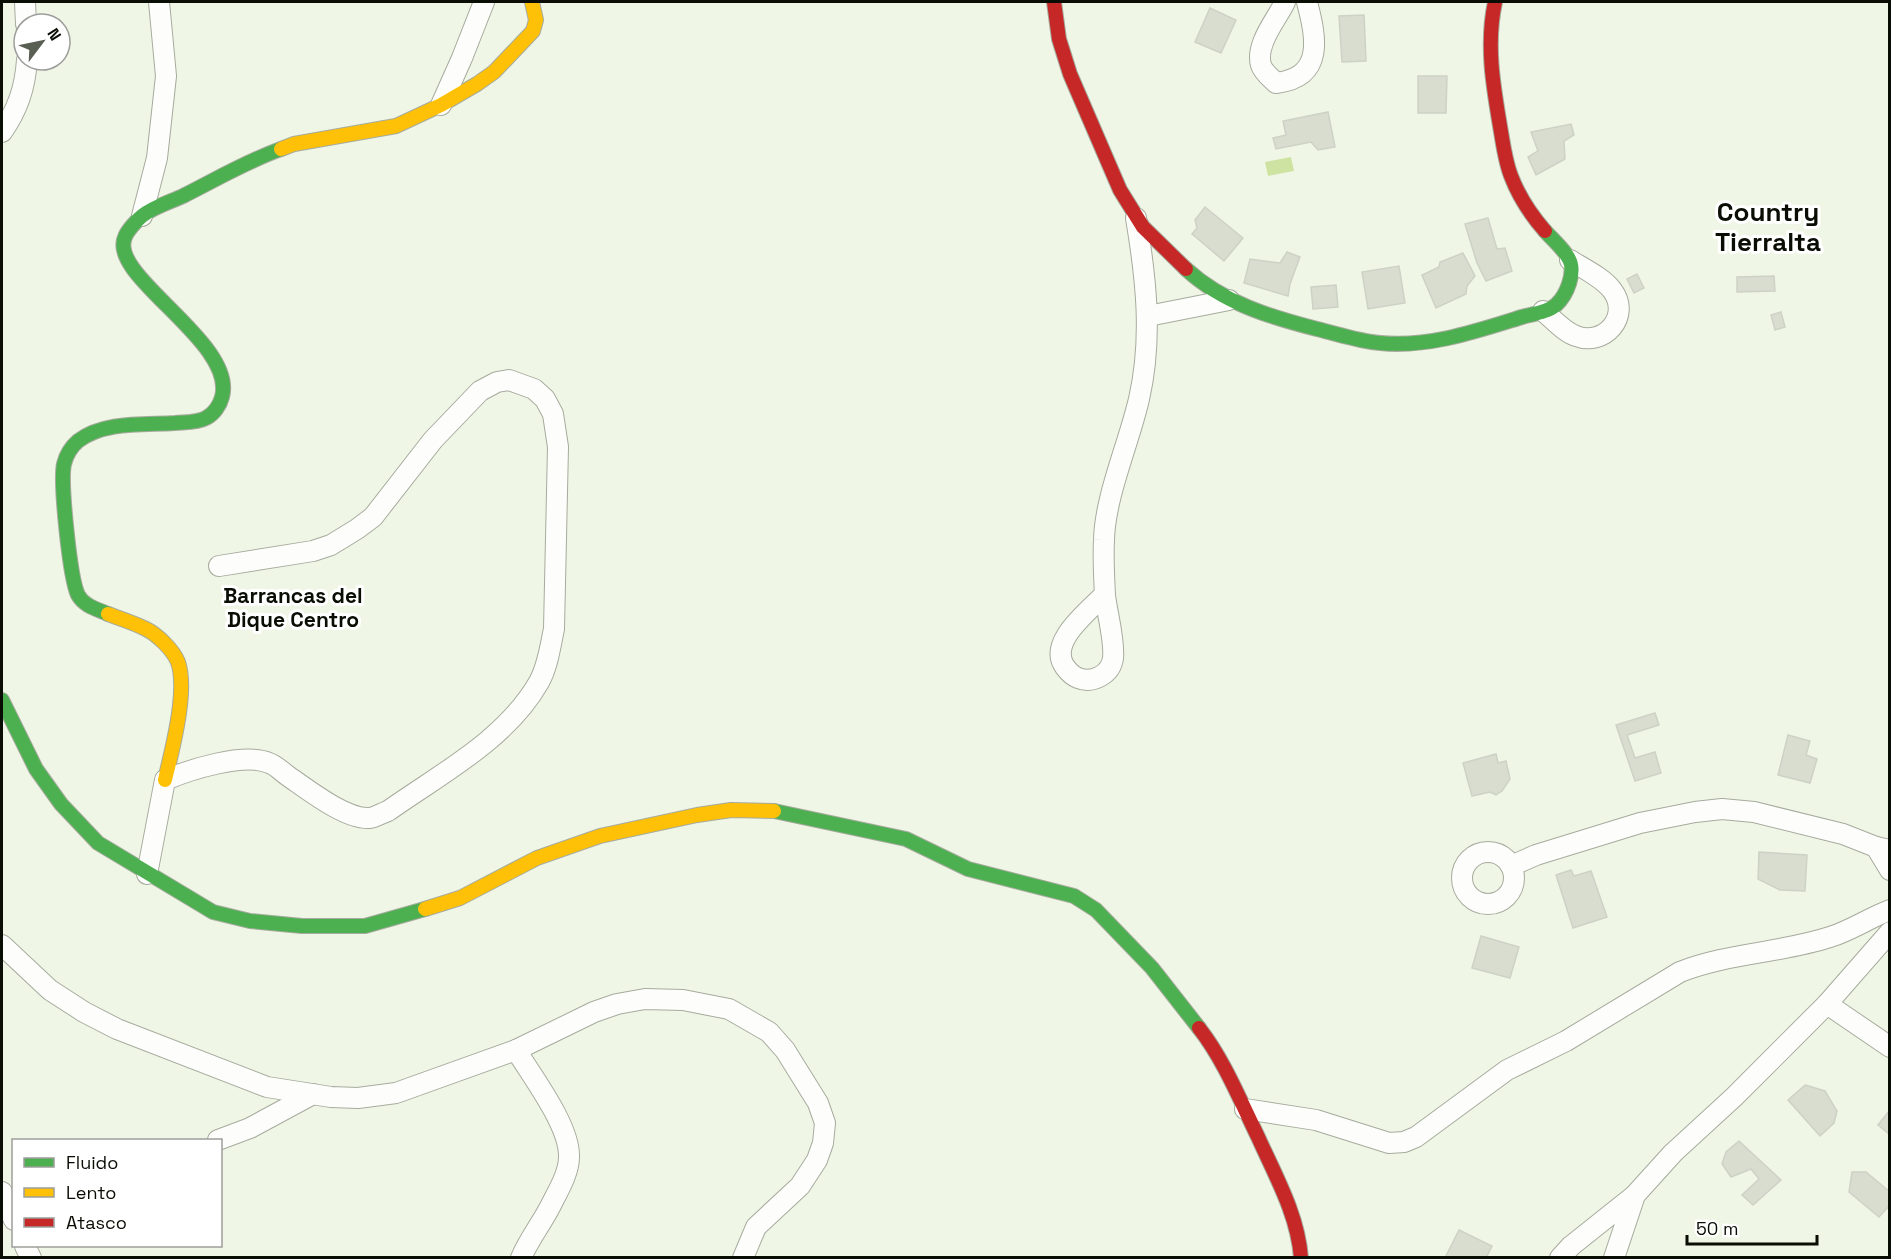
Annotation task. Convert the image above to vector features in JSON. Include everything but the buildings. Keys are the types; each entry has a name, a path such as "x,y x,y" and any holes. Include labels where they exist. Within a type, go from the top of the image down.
{"street":[{"path":"142,216 157,158 166,76 159,2"},
{"path":"441,105 484,2"},
{"path":"147,874 177,724 181,675 177,660 167,646 148,630 87,604 80,597 73,576 63,484 64,465 76,442 105,428 192,422 207,418 217,409 222,397 224,382 219,367 208,350 132,268 124,249 124,238 142,216 272,152 294,144 396,126 441,105 494,72 533,31 536,20 532,2"},
{"path":"1054,2 1055,25 1063,55 1083,110 1136,218 1186,269 1206,286 1229,300 1269,317 1380,344 1402,344 1452,337 1543,311 1556,305 1571,280 1570,260"},
{"path":"1285,2 1265,39 1261,53 1261,65 1276,83 1292,81 1305,71 1313,58 1315,36 1307,2"},
{"path":"1495,2 1490,25 1490,56 1499,119 1512,176 1532,216 1570,260 1603,281 1613,291 1619,304 1619,316 1614,326 1602,335 1588,338 1576,336 1543,311"},
{"path":"2,132 19,104 26,72"},
{"path":"1105,594 1106,515 1139,398 1147,343 1148,316 1136,218"},
{"path":"1148,316 1229,300"},
{"path":"165,780 218,763 246,759 269,762 320,798 347,813 369,818 387,811 491,739 507,724 539,682 548,658 554,629 558,447 553,414 545,399 534,389 509,380 496,382 480,391 433,440 373,517 357,529 331,545 313,551 219,566"},
{"path":"2,700 36,769 61,804 98,843 213,912 250,921 302,926 365,926 460,898 537,858 564,847 600,836 731,810 768,810 906,839 968,869 1074,896 1096,910 1152,968 1210,1042 1245,1109 1292,1215 1300,1241 1301,1257"},
{"path":"1511,866 1536,855 1640,823 1722,809 1754,812 1843,834 1883,848 1890,870"},
{"path":"1245,1109 1316,1120 1389,1143 1404,1142 1416,1137 1507,1070 1566,1041 1680,972 1699,964 1831,937 1890,910"},
{"path":"1560,1257 1592,1227 1635,1195 1673,1153 1734,1097 1827,1004 1890,932"},
{"path":"2,945 50,990 84,1012 117,1029 267,1086 313,1094 358,1098 396,1094 516,1050 594,1012 645,999 683,1000 729,1009 769,1032 785,1050 818,1103 825,1123 824,1143 817,1160 800,1186 756,1227 743,1257"},
{"path":"1827,1004 1890,1047"},
{"path":"516,1050 560,1122 568,1141 569,1158 567,1169 550,1207 527,1243 521,1257"},
{"path":"221,1139 250,1128 313,1094"},
{"path":"2,1192 12,1215"},
{"path":"1614,1257 1635,1195"}],"shaded area":[{"path":"1291,157 1294,171 1268,176 1265,162"}],"traffic: fast":[{"path":"108,614 84,602 75,586 63,490 64,464 67,455 78,441 100,430 125,425 202,420 214,412 222,397 221,376 211,354 135,271 125,253 125,237 138,220 151,210 281,149"},
{"path":"1186,269 1200,281 1231,300 1282,319 1364,341 1416,343 1470,333 1545,311 1556,305 1564,295 1569,283 1571,264 1564,252 1545,231"},
{"path":"2,700 36,769 61,804 98,843 213,912 250,921 302,926 365,926 425,909"},
{"path":"774,811 906,839 968,869 1074,896 1096,910 1152,968 1199,1028"}],"traffic: slow":[{"path":"281,149 294,144 396,126 441,105 477,84 494,72 533,31 536,20 532,2"},
{"path":"108,614 151,632 169,648 178,662 181,674 180,704 165,780"},
{"path":"425,909 460,898 537,858 600,836 731,810 774,811"}],"traffic: jam":[{"path":"1054,2 1059,39 1070,74 1120,190 1143,227 1186,269"},
{"path":"1495,2 1491,33 1492,64 1506,158 1511,176 1522,198 1545,231"},
{"path":"1199,1028 1231,1081 1278,1181 1291,1211 1301,1258"}],"district":[{"name":"Country Tierralta","path":"1768,227"},
{"name":"Barrancas del Dique Centro","path":"293,607"}]}
